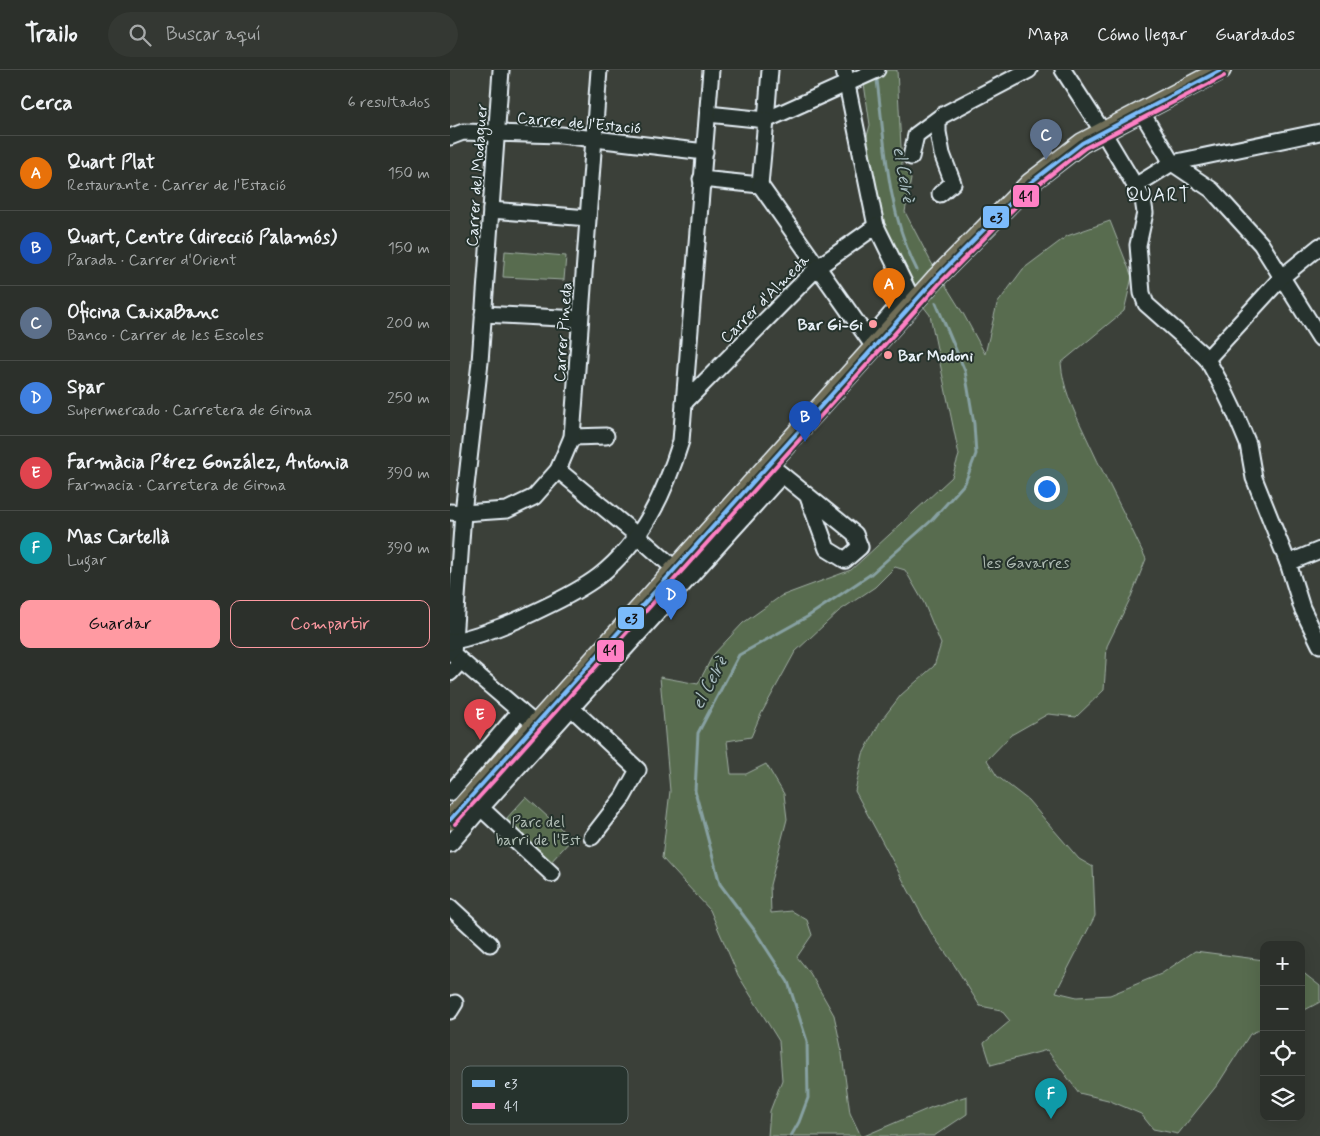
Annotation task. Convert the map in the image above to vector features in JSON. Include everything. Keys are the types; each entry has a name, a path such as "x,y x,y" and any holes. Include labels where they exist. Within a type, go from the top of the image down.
{"main road":[{"path":"450,820 535,724 566,702 775,469 872,343 1030,183 1082,143 1220,70"}],"street":[{"name":"Carrer del Modaguer","path":"452,642 457,513 480,362 501,70"},
{"name":"Carrer Pineda","path":"457,513 507,510 534,497 558,470 572,437 600,70"},
{"path":"535,724 453,654 452,642 516,622 572,594 599,576 637,536 658,504 671,473 681,441 711,70"},
{"path":"770,70 760,184 872,343 909,293 876,226 846,77"},
{"path":"708,114 766,120 846,77 877,70"},
{"path":"911,157 916,135 938,119 1029,70"},
{"path":"1063,70 1143,199 1145,213 1138,245 1142,293 1146,304 1200,351 1207,360 1236,413 1248,444 1254,478 1288,563 1302,608 1320,645"},
{"path":"1141,111 1172,163 1212,190 1261,244 1320,338"},
{"path":"938,119 942,154 953,183 940,194"},
{"name":"Carrer de l'Estació","path":"450,137 463,132 561,135 705,152"},
{"path":"1135,186 1172,163 1320,132"},
{"path":"701,179 760,184"},
{"path":"491,210 588,218"},
{"name":"Carrer d'Almeda","path":"684,404 818,267 876,226"},
{"path":"1207,360 1282,277 1320,246"},
{"path":"483,314 580,319"},
{"path":"572,437 606,436"},
{"path":"775,469 808,497"},
{"path":"558,470 681,574"},
{"path":"1288,563 1320,550"},
{"path":"450,673 461,661"},
{"path":"450,844 566,702 638,770 622,797 592,837"},
{"path":"452,787 520,711"},
{"path":"481,808 552,874"},
{"path":"450,907 490,944"}],"green space":[{"name":"les Gavarres","path":"862,70 897,70 902,166 911,179 905,212 931,262 964,315 985,354 997,304 1023,269 1067,236 1110,221 1132,277 1124,311 1061,363 1066,389 1075,412 1146,559 1130,599 1107,646 1104,690 1076,717 1048,714 1011,735 987,760 997,776 1028,800 1079,859 1093,867 1095,916 1056,992 1077,997 1110,995 1161,974 1195,951 1260,959 1260,1030 1250,1034 1218,1084 1178,1134 1153,1129 1141,1114 1108,1100 1079,1093 1047,1050 991,1065 984,1043 1010,1021 1001,1010 980,1006 932,934 855,791 863,754 880,722 901,695 934,666 941,644 924,603 905,570 895,567 875,587 839,611 795,652 760,716 751,737 727,741 731,774 746,774 766,764 784,794 787,819 770,885 771,913 792,911 807,920 812,935 797,957 810,973 834,1015 841,1047 850,1113 861,1136 768,1136 770,1111 782,1080 779,1041 738,975 710,910 662,858 670,791 660,677 698,684 713,655 743,623 781,596 851,570 952,477 959,455 930,315 909,288 883,229 863,151 870,125"},
{"path":"505,251 566,256 564,280 503,277"},
{"name":"Parc del barri de l'Est","path":"526,797 572,839 549,864 505,820"},
{"path":"1305,974 1320,986 1320,1002 1305,1010"},
{"path":"967,1096 967,1114 934,1136 864,1136 932,1107"}],"waterway":[{"name":"el Celrè","path":"877,80 885,153 893,201 899,225 917,270"},
{"name":"el Celrè","path":"791,1136 799,1122 808,1098 807,1041 788,982 755,931 720,884 695,791 698,733 739,655 807,617 871,574 932,520 965,483 976,454 974,424 965,371 936,303"}],"transit line":[{"name":"e3","path":"450,820 935,279 1030,183 1082,143 1221,70"},
{"name":"41","path":"455,824 940,283 1034,188 1085,148 1224,76"}],"place":[{"name":"Oficina CaixaBanc","path":"1046,160"},
{"name":"Quart Plat","path":"889,309"},
{"name":"Bar Gi-Gi","path":"873,324"},
{"name":"Bar Modoni","path":"888,355"},
{"name":"Quart, Centre (direcció Palamós)","path":"805,442"},
{"name":"Spar","path":"671,620"},
{"name":"Farmàcia Pérez González, Antonia","path":"480,740"},
{"name":"Mas Cartellà","path":"1051,1119"}],"district":[{"name":"QUART","path":"1158,194"}]}
